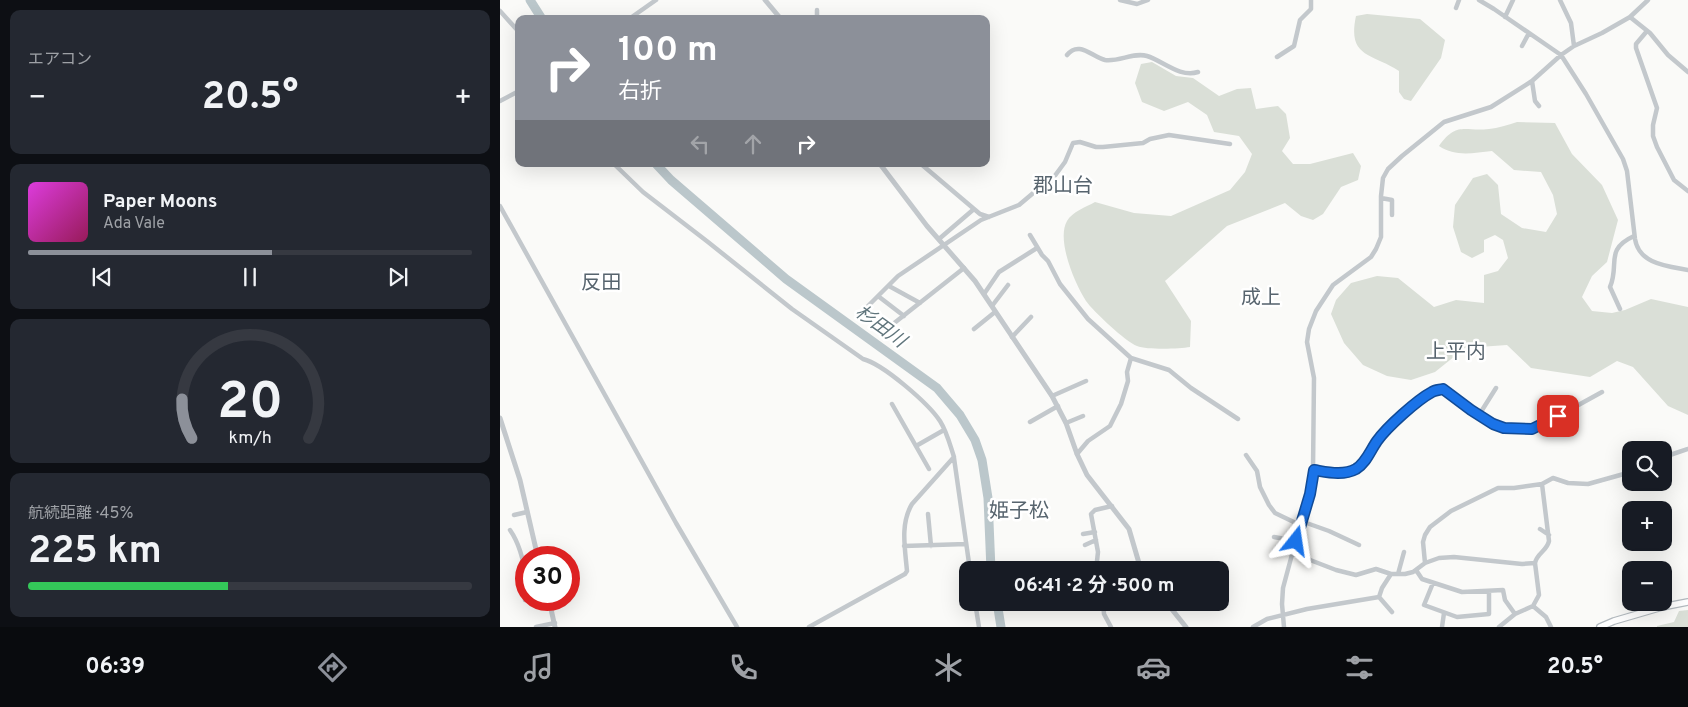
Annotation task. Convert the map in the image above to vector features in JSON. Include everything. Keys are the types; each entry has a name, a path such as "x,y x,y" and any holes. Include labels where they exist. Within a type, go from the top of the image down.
{"main road":[{"path":"1600,627 1662,607 1688,602"}],"street":[{"path":"635,15 656,0"},
{"path":"764,0 778,15"},
{"path":"1120,0 1137,4 1148,0"},
{"path":"1277,57 1294,46 1300,20 1311,9 1311,0"},
{"path":"1456,8 1458,0"},
{"path":"1479,0 1561,55 1586,94 1623,159 1627,171 1634,236 1638,249 1649,260 1688,270"},
{"path":"1505,17 1513,0"},
{"path":"1560,0 1571,23 1574,46"},
{"path":"1284,627 1282,614 1283,588 1300,523 1310,494 1314,470 1314,378 1307,342 1309,329 1316,311 1333,285 1376,250 1381,238 1383,178 1388,169 1444,122 1491,107 1532,81 1574,46 1630,17 1645,1"},
{"path":"817,10 817,15"},
{"path":"500,11 515,28"},
{"path":"1630,17 1655,38 1668,55 1688,72"},
{"path":"1647,31 1636,44 1636,48 1657,108 1653,125 1653,136 1674,180 1688,190"},
{"path":"1522,46 1530,33"},
{"path":"1067,55 1073,50 1080,49 1097,57 1110,60 1145,56 1189,74 1198,72"},
{"path":"1532,81 1535,101 1538,106"},
{"path":"500,102 515,93"},
{"path":"868,306 898,276 982,220 1019,205 1051,181 1060,171 1073,143 1103,147 1143,143 1150,139 1169,135 1230,144"},
{"path":"617,167 642,192 792,309 862,359 871,361 912,392 934,414 944,430 954,458 969,561"},
{"path":"882,167 927,226 945,245 984,294 1052,396 1066,423 1077,454 1091,480 1129,529 1138,561"},
{"path":"924,167 980,214 990,217"},
{"path":"1381,198 1392,200 1392,215"},
{"path":"500,206 676,523 737,627"},
{"path":"939,239 974,209"},
{"path":"1030,235 1037,248 1048,261 1060,284 1088,319 1131,358 1169,370 1191,388 1238,419"},
{"path":"1620,309 1610,287 1613,281 1614,258 1623,241 1634,236"},
{"path":"984,294 999,272 1037,248"},
{"path":"893,324 964,268"},
{"path":"992,306 1008,285"},
{"path":"888,286 920,303"},
{"path":"878,296 904,316"},
{"path":"974,329 996,312"},
{"path":"1012,337 1031,317"},
{"path":"1077,454 1088,441 1110,426 1121,404 1128,381 1131,358"},
{"path":"1052,396 1086,381"},
{"path":"1479,415 1496,388"},
{"path":"1314,470 1336,473 1357,468 1390,426 1422,398 1434,391 1443,389 1457,401 1493,424 1504,428 1532,429 1602,392"},
{"path":"892,404 929,469"},
{"path":"1030,422 1058,406"},
{"path":"1066,423 1083,416"},
{"path":"500,418 535,546"},
{"path":"916,446 944,430"},
{"path":"500,441 507,438"},
{"path":"1672,454 1688,449"},
{"path":"1246,455 1257,471 1260,487 1275,513 1300,523 1329,531 1359,545"},
{"path":"809,627 905,574 907,571 904,526 908,509 954,458"},
{"path":"1425,563 1423,542 1424,535 1430,527 1451,511 1498,488 1542,484 1554,478 1578,485 1588,484 1622,475"},
{"path":"1499,627 1515,614 1533,606 1539,595 1536,563 1539,554 1548,545 1542,484"},
{"path":"1097,561 1098,552 1090,516 1092,511 1112,506"},
{"path":"514,515 527,512"},
{"path":"928,514 930,546"},
{"path":"1540,529 1548,535"},
{"path":"510,530 518,546"},
{"path":"1083,534 1094,532"},
{"path":"1274,537 1296,541"},
{"path":"1085,545 1096,540"},
{"path":"904,546 966,544"},
{"path":"1398,574 1404,552"},
{"path":"1292,553 1349,574 1359,574 1376,569 1391,574 1405,574 1439,558 1454,557 1522,564 1536,563"},
{"path":"1416,570 1422,579 1462,592 1503,590 1505,600 1515,614"},
{"path":"1379,597 1382,588 1391,574"},
{"path":"1433,583 1424,605 1457,617 1489,614 1489,591"},
{"path":"1253,627 1267,619 1282,614 1379,597"},
{"path":"1379,597 1392,612"},
{"path":"1533,606 1546,617 1551,627"},
{"path":"536,627 555,625 552,611"},
{"path":"976,611 979,627"},
{"path":"1104,611 1111,627"},
{"path":"1173,611 1186,627"},
{"path":"1442,627 1444,613"}],"shaded area":[{"path":"1367,14 1420,19 1445,40 1441,58 1411,101 1404,99 1399,92 1399,71 1371,57 1359,47 1355,40 1356,16"},
{"path":"1152,62 1176,76 1193,78 1219,96 1237,89 1251,88 1256,109 1278,106 1286,114 1290,138 1282,151 1293,164 1310,164 1353,153 1361,166 1358,180 1341,187 1323,214 1313,220 1301,216 1285,203 1227,226 1165,281 1191,321 1190,347 1185,348 1155,349 1137,346 1125,339 1086,301 1072,273 1065,250 1064,229 1067,221 1072,215 1095,202 1134,213 1171,216 1230,190 1245,172 1252,154 1239,136 1214,132 1207,115 1188,102 1164,111 1142,102 1135,83 1141,64"},
{"path":"1517,122 1555,123 1572,154 1602,185 1618,220 1607,262 1592,276 1582,297 1592,311 1612,313 1625,310 1651,299 1688,307 1688,415 1668,406 1633,367 1617,361 1590,377 1531,368 1507,345 1465,348 1435,372 1411,380 1387,376 1363,365 1344,343 1331,314 1336,300 1351,283 1377,276 1398,278 1434,307 1456,300 1484,303 1484,275 1498,271 1508,258 1503,240 1495,235 1484,240 1484,252 1472,258 1461,252 1453,227 1455,205 1473,178 1487,174 1498,185 1501,214 1522,228 1546,232 1557,214 1553,195 1541,172 1514,170 1492,151 1458,153 1439,146 1445,138 1456,130 1492,129"},
{"path":"1688,610 1688,627 1657,627 1674,622 1679,611"}],"waterway":[{"name":"杉田川","path":"530,0 539,15"},
{"name":"杉田川","path":"659,167 671,180 786,279 937,388 960,415 975,440 982,460 988,498 991,561"},
{"name":"杉田川","path":"998,611 1001,627"}],"district":[{"name":"郡山台","path":"1063,187"},
{"name":"反田","path":"601,284"},
{"name":"成上","path":"1261,299"},
{"name":"上平内","path":"1456,353"},
{"name":"姫子松","path":"1019,512"}],"route":[{"path":"1296,541 1310,494 1314,470 1336,473 1357,468 1390,426 1422,398 1434,391 1443,389 1471,410 1493,424 1504,428 1532,429 1558,416"}]}
